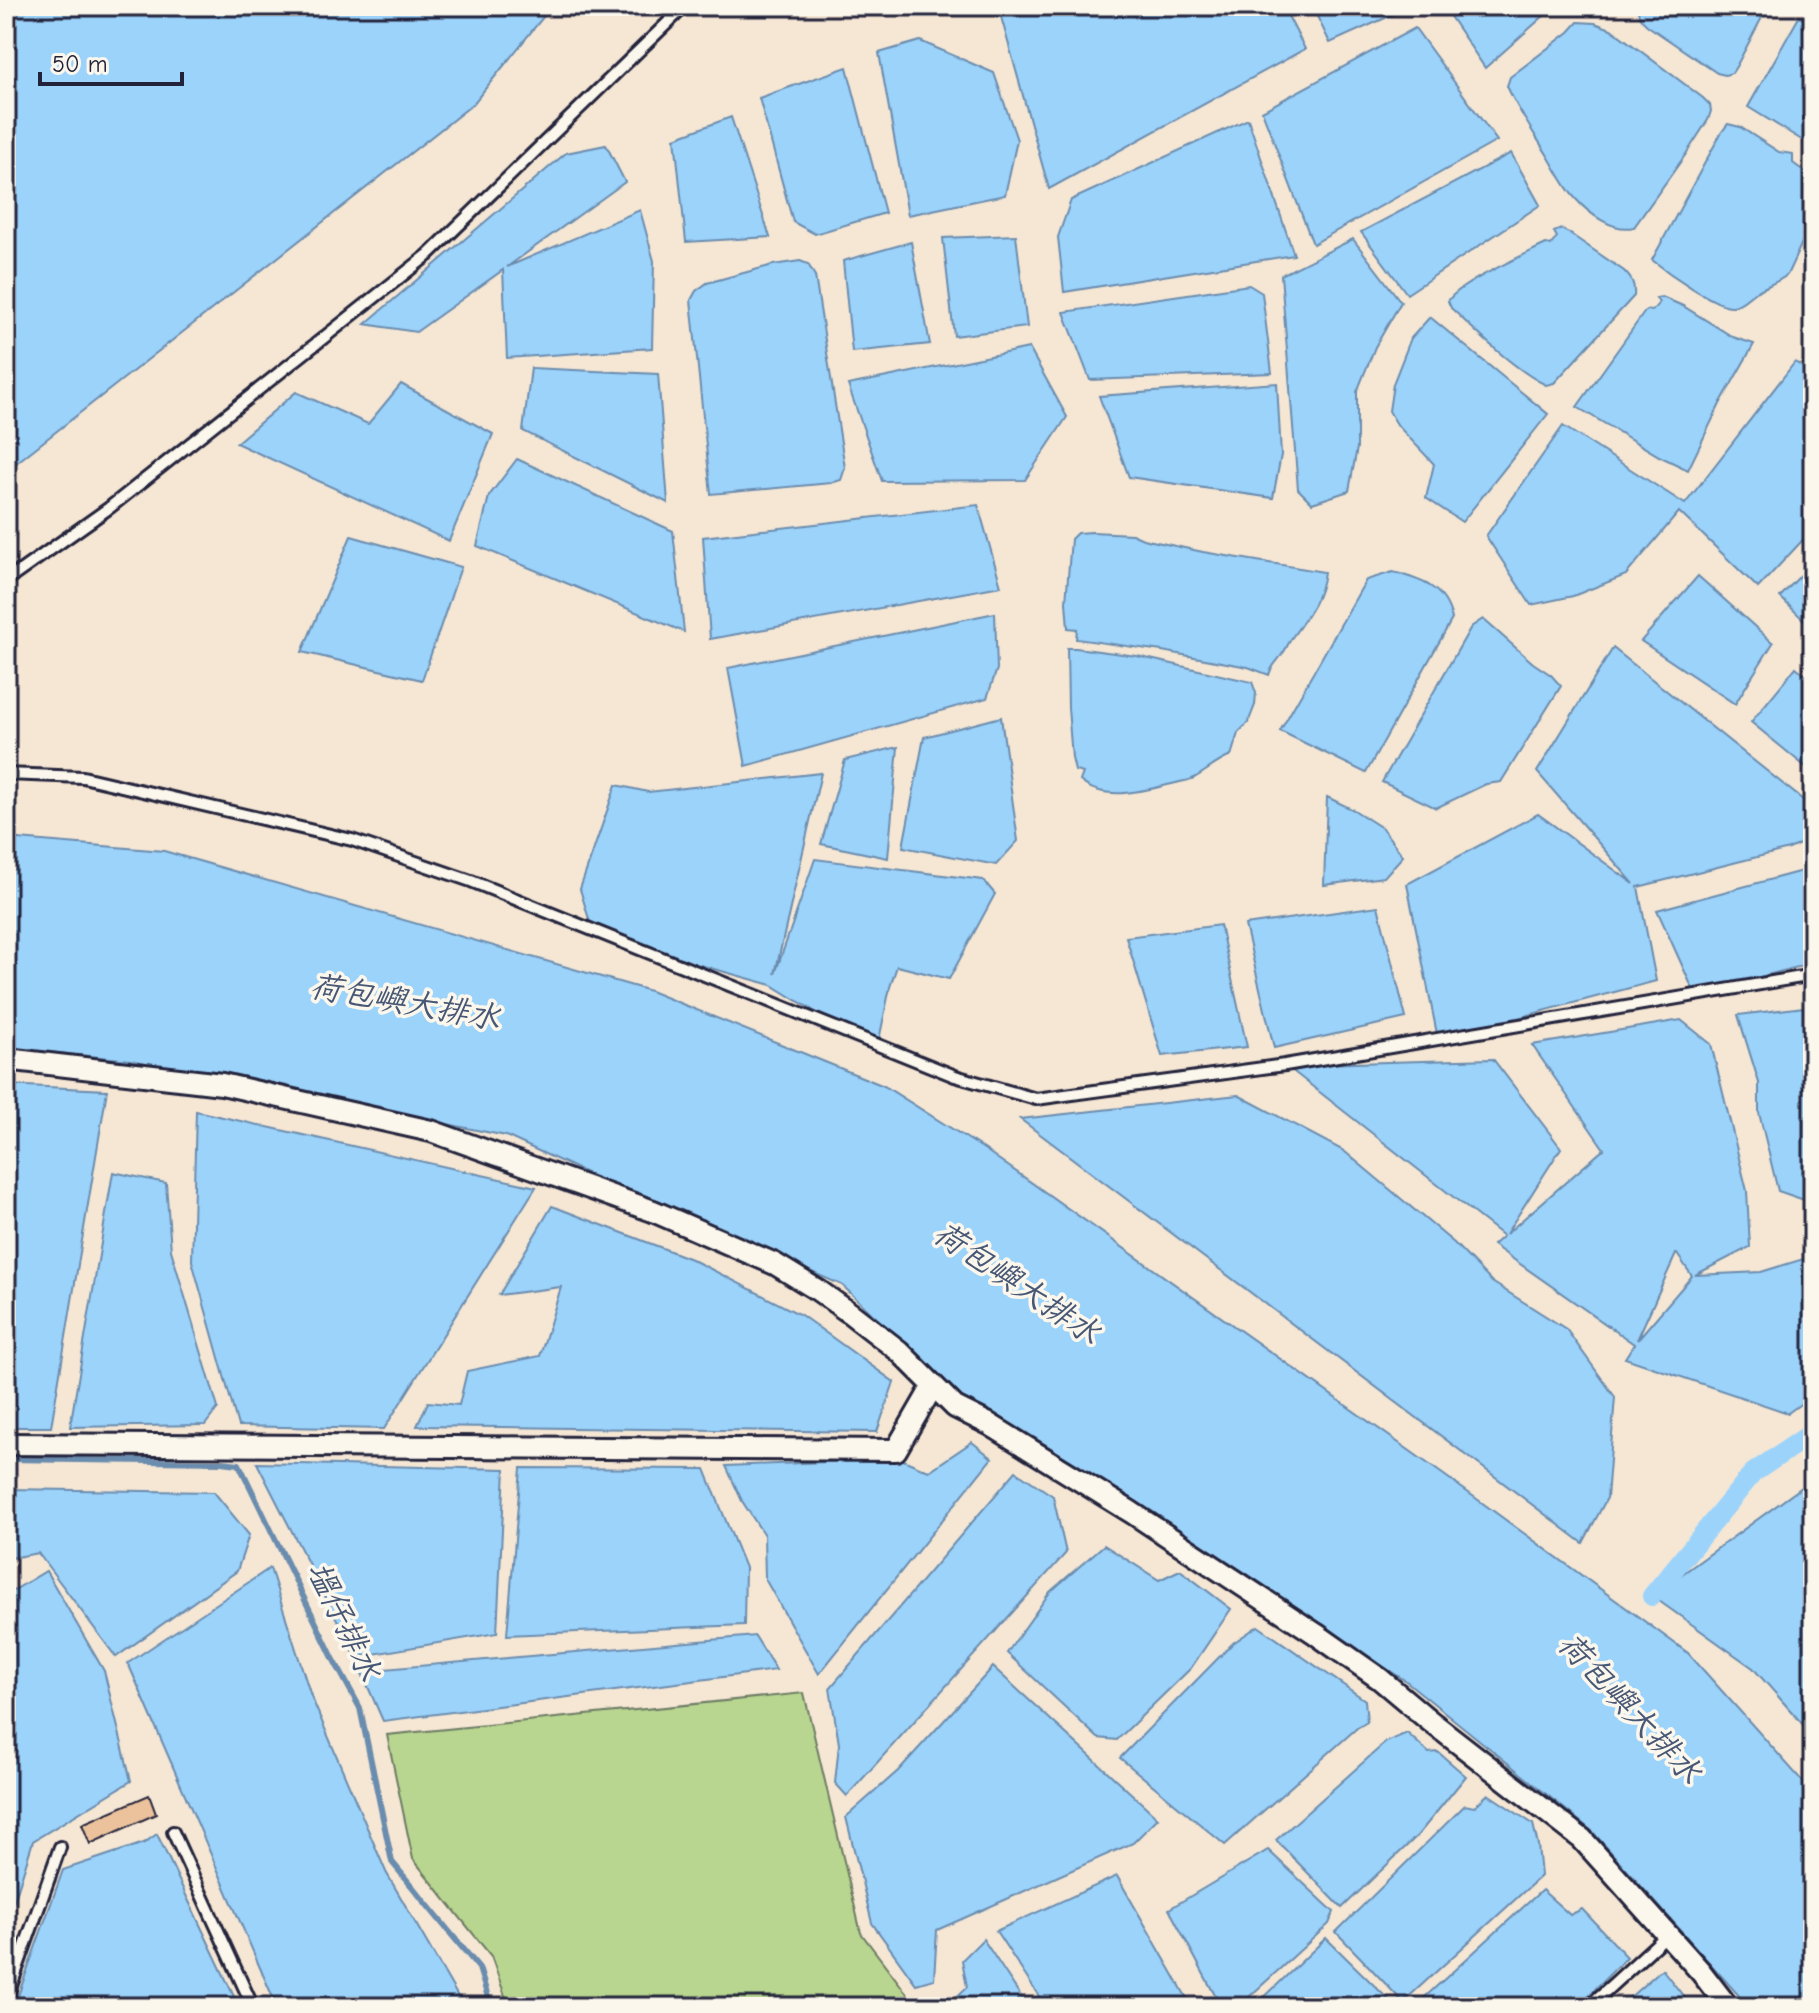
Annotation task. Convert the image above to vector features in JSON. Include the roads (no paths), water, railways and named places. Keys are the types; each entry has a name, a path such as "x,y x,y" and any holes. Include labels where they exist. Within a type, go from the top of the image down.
{"street":[{"path":"6,1059 222,1084 431,1131 653,1211 775,1264 819,1291 899,1351 955,1407 989,1424 1131,1512 1380,1679 1582,1839 1668,1934 1728,2007"},
{"path":"6,1444 896,1450 933,1386"}],"lane":[{"path":"6,581 109,508 428,255 685,6"},
{"path":"6,774 83,777 352,840 471,881 955,1076 1036,1099 1285,1065 1813,975"},
{"path":"173,1832 253,2007"},
{"path":"6,2000 60,1847"},
{"path":"1588,2007 1668,1934"}],"water":[{"path":"6,6 552,6 473,104 6,471"},
{"path":"998,6 1283,6 1305,49 1049,189"},
{"path":"1312,6 1412,6 1330,43"},
{"path":"1443,6 1555,6 1485,68"},
{"path":"1639,6 1768,6 1737,65 1732,73 1725,75 1717,73 1648,26 1639,15"},
{"path":"1799,17 1813,23 1813,147 1748,107"},
{"path":"1578,22 1595,23 1611,29 1710,105 1708,120 1634,227 1610,224 1587,210 1575,198 1526,122 1507,86 1510,77"},
{"path":"1415,28 1497,141 1313,244 1262,111"},
{"path":"920,41 994,73 1017,140 1005,195 908,215 879,53"},
{"path":"847,67 885,213 815,234 793,222 759,98"},
{"path":"731,117 770,237 686,242 675,138"},
{"path":"1248,119 1294,255 1064,292 1058,237 1071,200"},
{"path":"1728,124 1740,127 1779,152 1793,154 1793,163 1813,178 1813,219 1787,275 1733,306 1704,295 1652,260"},
{"path":"606,145 625,182 507,267 640,210 654,261 652,348 507,358 503,270 416,332 365,324 566,153"},
{"path":"1511,153 1540,205 1407,294 1361,232"},
{"path":"1561,229 1624,271 1632,282 1634,296 1554,383 1546,385 1496,350 1451,308 1448,301 1465,286 1493,270 1546,244 1551,245 1557,237 1554,232"},
{"path":"1016,235 1027,327 954,336 943,238"},
{"path":"1353,239 1401,302 1375,347 1357,392 1357,448 1349,491 1312,503 1298,489 1281,275"},
{"path":"911,242 930,344 852,352 843,261"},
{"path":"800,261 808,264 815,276 845,468 841,480 711,494 691,300 696,291 707,283"},
{"path":"1249,285 1262,293 1272,373 1090,380 1064,312"},
{"path":"1662,297 1683,306 1733,337 1754,344 1688,470 1577,407 1646,310 1652,311 1659,303 1656,298"},
{"path":"1430,317 1548,414 1462,522 1426,498 1434,464 1398,426 1389,411 1393,384 1411,338"},
{"path":"1029,348 1067,417 1025,480 882,481 848,385"},
{"path":"1795,362 1813,374 1813,529 1758,588 1679,512 1626,575 1573,596 1531,605 1486,536 1563,426 1685,504"},
{"path":"531,368 658,374 668,503 523,431"},
{"path":"1277,383 1281,455 1273,498 1129,477 1099,396"},
{"path":"401,384 493,434 449,541 236,443 296,392 368,424"},
{"path":"517,459 673,531 684,632 477,546 489,496"},
{"path":"978,505 1001,586 710,639 703,537"},
{"path":"1077,533 1132,534 1203,552 1324,572 1313,606 1269,675 1248,667 1076,639 1077,629 1068,628 1066,602 1071,539"},
{"path":"351,536 461,567 422,680 302,652"},
{"path":"1813,562 1813,629 1780,597"},
{"path":"1393,572 1431,586 1444,599 1452,619 1366,773 1280,731 1366,580"},
{"path":"1698,576 1773,643 1735,704 1641,641"},
{"path":"995,613 997,669 987,698 746,766 728,668"},
{"path":"1483,619 1561,686 1501,782 1486,784 1436,808 1382,782 1471,627"},
{"path":"1067,648 1137,656 1252,682 1256,693 1255,705 1248,723 1238,733 1231,756 1194,778 1126,793 1101,792 1080,781 1083,773 1075,771 1068,708"},
{"path":"1613,648 1813,808 1813,838 1789,849 1638,887 1656,981 1438,1039 1407,884 1538,814 1634,884 1537,772"},
{"path":"1796,667 1813,681 1813,773 1751,722"},
{"path":"1001,717 1018,841 996,865 903,847 924,737"},
{"path":"898,747 888,858 821,844 845,760"},
{"path":"821,773 775,974 815,859 983,880 995,894 949,979 897,966 877,1050 772,985 594,936 580,889 616,785 648,792"},
{"path":"1327,797 1382,828 1403,856 1384,877 1324,885"},
{"name":"荷包嶼大排水","path":"6,838 164,851 650,991 884,1086 984,1149 1444,1475 1688,1653 1813,1793 1813,2007 1749,2007 1592,1831 1406,1681 960,1397 842,1285 651,1203 506,1136 131,1060 6,1048"},
{"path":"1813,868 1813,963 1695,994 1657,910"},
{"path":"1378,906 1406,1018 1274,1048 1245,925"},
{"path":"1220,925 1247,1047 1162,1056 1126,937"},
{"path":"1813,1006 1813,1203 1778,1191 1759,1113 1759,1083 1738,1015"},
{"path":"1681,1020 1711,1044 1747,1191 1750,1247 1695,1275 1761,1272 1813,1256 1813,1395 1788,1413 1625,1358 1634,1344 1493,1245 1503,1236 1285,1065 1493,1059 1561,1148 1506,1234 1604,1149 1532,1045","holes":["1676,1254 1692,1276 1637,1340"]},
{"path":"6,1085 107,1090 51,1427 6,1427"},
{"path":"1238,1095 1344,1151 1454,1243 1492,1282 1566,1329 1615,1397 1607,1498 1583,1543 1020,1119"},
{"path":"196,1111 536,1187 384,1429 238,1426 192,1261"},
{"path":"113,1172 166,1183 171,1250 218,1408 205,1425 70,1427"},
{"path":"552,1206 691,1259 801,1315 894,1382 877,1432 417,1426 428,1402 459,1405 467,1371 540,1356 561,1287 499,1295"},
{"path":"972,1442 992,1458 819,1674 765,1579 764,1535 742,1501 726,1466 901,1459 929,1471"},
{"path":"257,1463 505,1469 497,1633 356,1657"},
{"path":"521,1468 705,1469 745,1568 744,1625 507,1635"},
{"path":"1016,1471 1053,1496 1066,1553 847,1796 835,1783 839,1744 830,1688"},
{"path":"1813,1479 1813,1736 1753,1668 1652,1596"},
{"path":"6,1489 214,1492 249,1535 237,1571 116,1657 38,1553 6,1559"},
{"path":"1104,1545 1159,1580 1180,1570 1231,1609 1191,1668 1117,1740 1098,1738 1007,1653 1050,1592"},
{"path":"270,1568 311,1696 386,1872 464,2007 277,2007 128,1663"},
{"path":"46,1571 104,1671 131,1781 33,1841 6,1927 6,1595"},
{"path":"1258,1626 1365,1700 1367,1722 1225,1845 1120,1758 1233,1643"},
{"path":"755,1636 776,1670 383,1721 361,1671"},
{"path":"993,1667 1158,1818 1133,1843 937,1930 934,1979 916,1984 872,1923 846,1817 898,1771"},
{"path":"1407,1733 1429,1753 1438,1752 1466,1776 1418,1835 1342,1908 1276,1840 1386,1742"},
{"path":"1488,1794 1533,1824 1541,1876 1403,2002 1336,1932 1465,1805 1474,1807"},
{"path":"157,1834 239,2007 14,2007 63,1870 144,1843"},
{"path":"1268,1850 1334,1912 1329,1924 1238,2007 1226,2007 1217,1999 1169,1909"},
{"path":"1117,1876 1192,2007 1046,2007 996,1931"},
{"path":"1542,1890 1570,1915 1582,1909 1627,1957 1577,2007 1414,2007"},
{"path":"1326,1938 1393,2004 1392,2007 1254,2007"},
{"path":"983,1939 1028,2007 946,2007 967,1987 962,1960"},
{"path":"1662,1969 1692,2007 1619,2007"}],"waterway":[{"path":"1652,1596 1753,1473 1813,1432"},
{"name":"塭仔排水","path":"6,1459 239,1464 360,1708 392,1862 479,1968 491,2007"}]}
